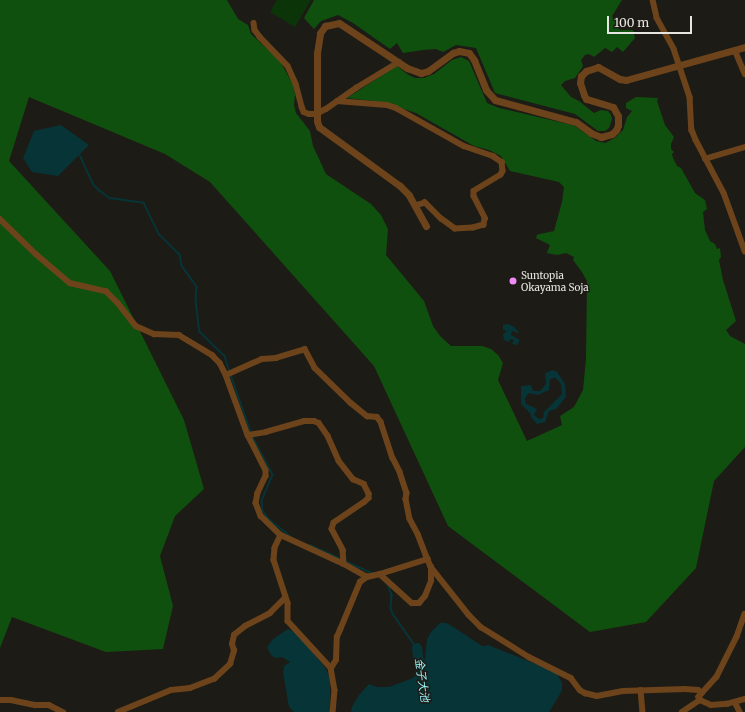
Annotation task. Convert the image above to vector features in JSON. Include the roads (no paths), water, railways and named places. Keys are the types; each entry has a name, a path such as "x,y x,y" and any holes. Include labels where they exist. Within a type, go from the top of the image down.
{"street":[{"path":"653,0 659,24 670,38 691,102 692,130 705,159 724,193 745,251"},
{"path":"254,23 255,30 288,66 296,84 304,112 316,114 326,109 399,62"},
{"path":"426,226 409,195 400,186 319,127 316,114 318,44 320,33 325,26 340,23 411,70 421,73 428,71 453,53 459,51 469,53 474,60 486,90 495,100 576,122 591,134 601,137 612,134 616,130 618,125 618,116 613,107 586,99 580,83 581,76 586,71 598,67 620,79 626,80 745,47"},
{"path":"735,50 745,74"},
{"path":"337,101 387,105 396,108 464,146 493,156 502,162 503,171 501,175 474,191 474,196 485,218 484,225 473,228 455,229 441,219 425,203 415,206"},
{"path":"705,159 745,147"},
{"path":"0,219 36,254 70,283 106,291 118,303 136,326 142,330 154,334 179,335 200,347 220,363 226,375 248,435 266,470 266,476 258,493 256,503 261,516 281,534 344,561 367,577"},
{"path":"226,375 262,359 276,358 305,349 314,368 345,398 367,416 377,417 381,422 407,493 406,499 410,519 431,567 469,615 481,627 529,657 571,678 585,694 597,696 623,691 685,689 698,690 702,693"},
{"path":"248,435 266,432 304,421 314,421 319,423 328,436 339,461 353,479 364,484 369,494 369,498 365,502 334,523 332,529 343,550 344,561"},
{"path":"281,534 275,548 274,560 285,598 288,603 288,621 331,668 335,690 333,712"},
{"path":"331,668 336,660 337,637 360,582 367,577 428,559"},
{"path":"380,574 412,603 419,603 425,596 431,581 431,567"},
{"path":"118,712 171,690 190,688 214,679 230,664 234,651 232,644 234,635 245,626 270,613 285,598"},
{"path":"682,712 700,700 702,693 717,677 737,637 745,614"},
{"path":"641,690 643,712"},
{"path":"700,700 711,705 735,702 745,699"},
{"path":"0,700 10,700 35,705 49,705 63,712"},
{"path":"735,702 740,712"}],"water":[{"path":"61,125 89,145 58,176 32,172 23,158 34,131"},
{"path":"508,324 513,326 519,333 512,331 511,335 520,340 517,345 512,344 514,340 511,339 509,342 504,340 503,334 507,331 503,330 503,325"},
{"path":"553,370 557,372 565,384 566,397 556,409 549,411 545,422 537,424 531,417 530,413 521,404 521,386 531,385 533,391 540,391 546,384 545,373","holes":["556,378 561,384 562,394 544,412 543,418 539,419 534,415 537,409 526,404 525,398 529,393 538,395 549,390 550,380"]},
{"path":"440,623 446,623 452,626 482,646 488,645 556,672 562,683 562,691 549,712 351,712 352,707 359,695 369,684 377,687 389,687 413,678 417,674 425,659 427,639 431,632"},
{"path":"288,629 298,634 326,669 330,679 330,712 294,712 289,707 283,673 284,666 290,662 282,657 275,658 271,655 267,647 273,639"}],"waterway":[{"path":"79,153 94,185 110,198 144,203 159,234 180,255 182,266 197,287 196,301 200,332 225,356 230,372"},
{"path":"231,375 251,432"},
{"path":"252,435 273,475 262,501 263,511 269,519 290,536"},
{"path":"310,545 341,559"},
{"path":"345,561 372,573"},
{"path":"388,584 392,595 391,608 393,614 417,648"},
{"name":"金子大池","path":"417,648 422,683"}],"place":[{"name":"Suntopia Okayama Soja","path":"513,281"}]}
